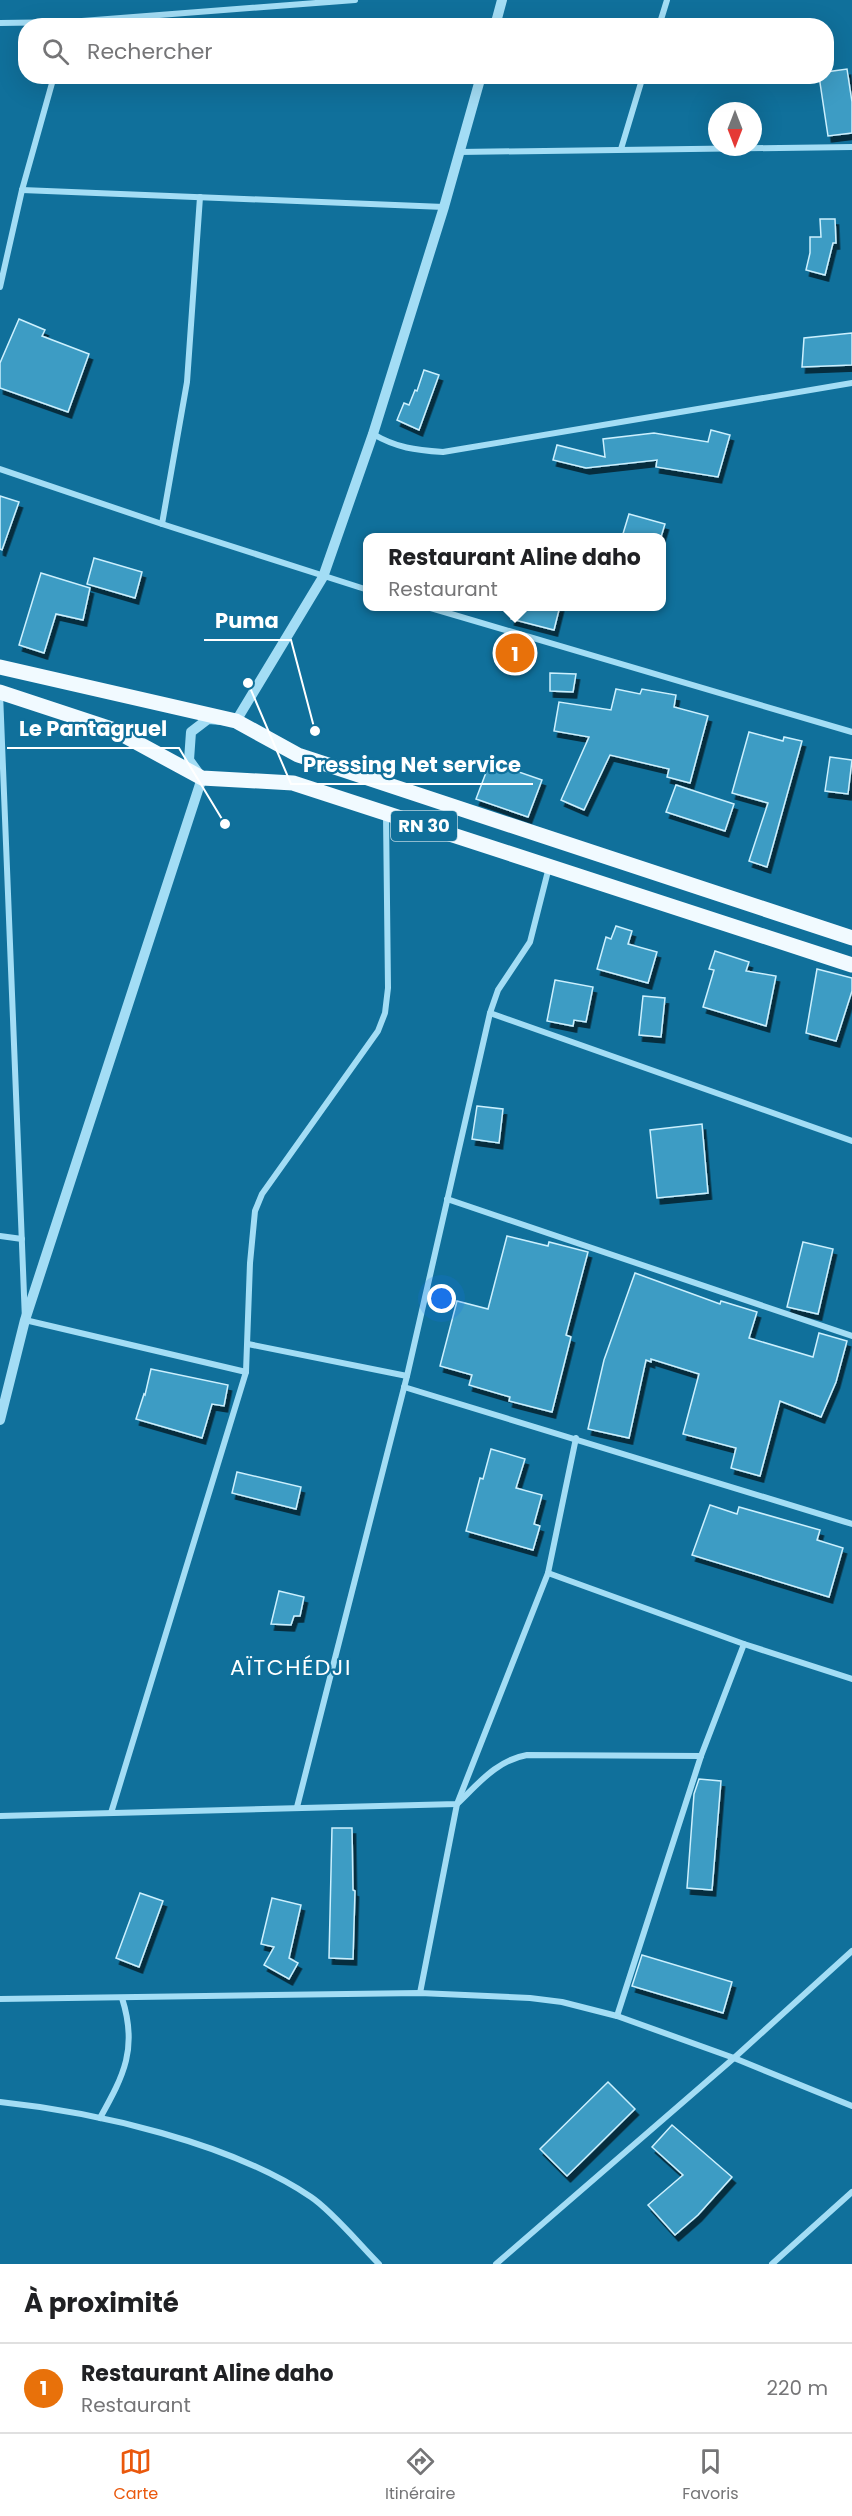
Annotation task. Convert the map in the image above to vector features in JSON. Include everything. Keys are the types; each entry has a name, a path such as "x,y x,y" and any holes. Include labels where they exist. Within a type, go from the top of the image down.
{"main road":[{"name":"RN 30","path":"0,667 236,721 298,755 852,938"},
{"name":"RN 30","path":"0,692 112,729 202,778 292,783 852,965"}],"street":[{"path":"140,18 355,0"},
{"path":"497,18 502,0"},
{"path":"661,18 667,0"},
{"path":"0,22 18,23"},
{"path":"0,287 22,190 52,84"},
{"path":"0,1420 25,1320 202,778 189,760 191,732 208,719 236,721 323,577 373,434 444,207 479,84"},
{"path":"621,149 641,84"},
{"path":"459,152 852,147"},
{"path":"22,190 444,207"},
{"path":"162,524 186,382 200,197"},
{"path":"373,434 392,445 415,450 443,452 852,383"},
{"path":"0,469 363,589"},
{"path":"441,611 852,732"},
{"path":"0,692 25,1320"},
{"path":"111,1813 246,1372 250,1263 255,1212 262,1194 378,1031 385,1013 388,988 386,814"},
{"path":"297,1807 407,1376 490,1013 498,990 530,942 549,866"},
{"path":"490,1013 852,1141"},
{"path":"447,1199 852,1336"},
{"path":"0,1236 22,1239"},
{"path":"25,1320 246,1372"},
{"path":"248,1344 407,1376"},
{"path":"404,1387 852,1524"},
{"path":"420,1993 457,1804 548,1573 576,1438"},
{"path":"548,1573 744,1644 852,1678"},
{"path":"616,2016 701,1756 744,1644"},
{"path":"0,1816 457,1804 500,1764 513,1757 701,1756"},
{"path":"496,2264 734,2058 852,1951"},
{"path":"0,1999 420,1993 530,1998 562,2002 616,2016 734,2058 852,2106"},
{"path":"100,2118 121,2081 128,2058 130,2037 122,1998"},
{"path":"0,2102 100,2118 190,2142 270,2173 313,2198 378,2264"},
{"path":"772,2264 852,2192"}],"building":[{"path":"847,69 852,102 852,133 828,136 820,84 834,84 834,71"},
{"path":"820,219 835,219 836,243 833,243 825,275 806,270 810,253 810,237 821,237"},
{"path":"19,319 45,330 42,336 89,354 68,412 0,388 0,363"},
{"path":"852,333 852,365 802,367 804,338"},
{"path":"424,370 439,375 419,430 397,420 404,403 409,405 415,390 417,391"},
{"path":"711,430 730,435 718,477 656,467 657,460 586,468 553,460 557,445 605,457 603,439 654,433 708,442"},
{"path":"0,496 19,502 2,550 0,549"},
{"path":"629,514 665,524 662,533 623,533"},
{"path":"94,558 142,572 135,598 87,584"},
{"path":"41,573 90,588 83,620 56,614 44,653 19,645"},
{"path":"513,611 559,611 554,630 511,619"},
{"path":"550,673 576,674 573,692 550,691"},
{"path":"616,689 640,694 642,689 676,695 674,707 708,716 690,783 667,777 669,769 610,755 584,810 561,800 589,737 554,731 559,702 611,710"},
{"path":"749,732 783,741 784,737 802,741 767,867 749,861 768,803 732,793"},
{"path":"830,757 852,760 848,794 825,791"},
{"path":"490,762 542,780 528,817 476,799"},
{"path":"676,785 734,804 725,831 666,812"},
{"path":"616,926 632,931 628,944 657,952 648,983 597,969 606,937 611,939"},
{"path":"715,951 749,962 746,971 776,976 766,1026 703,1007 714,970 709,969"},
{"path":"817,969 852,978 852,991 836,1041 806,1033"},
{"path":"555,980 593,987 586,1022 574,1020 573,1026 547,1021"},
{"path":"643,996 665,998 661,1037 639,1035"},
{"path":"477,1106 503,1109 499,1143 472,1139"},
{"path":"702,1124 708,1193 657,1198 650,1130"},
{"path":"507,1236 548,1246 549,1242 588,1252 566,1335 571,1337 552,1412 509,1401 510,1397 469,1385 472,1375 440,1366 457,1301 488,1309"},
{"path":"803,1242 833,1249 818,1314 787,1307"},
{"path":"635,1273 720,1304 721,1301 757,1312 749,1338 813,1357 819,1333 847,1341 836,1382 821,1417 780,1401 760,1476 731,1468 736,1448 683,1434 699,1374 651,1359 651,1362 646,1360 629,1438 588,1429 604,1360"},
{"path":"151,1369 228,1385 224,1406 212,1404 202,1438 136,1419"},
{"path":"491,1449 525,1459 516,1488 542,1495 534,1524 540,1526 533,1550 466,1531 480,1478 483,1479"},
{"path":"237,1472 301,1487 296,1509 232,1493"},
{"path":"710,1505 737,1514 739,1507 820,1530 817,1540 843,1548 829,1597 692,1555"},
{"path":"279,1591 304,1597 300,1616 294,1616 291,1625 271,1624"},
{"path":"699,1779 721,1781 712,1890 687,1888 694,1794"},
{"path":"332,1828 352,1828 353,1890 355,1891 353,1959 329,1958"},
{"path":"140,1893 163,1901 139,1967 116,1958"},
{"path":"272,1898 301,1905 289,1958 298,1963 289,1979 264,1965 274,1947 261,1944"},
{"path":"642,1955 732,1982 723,2013 632,1986"},
{"path":"608,2082 635,2109 567,2176 540,2149"},
{"path":"672,2125 732,2177 698,2215 675,2235 648,2205 683,2175 652,2147"}],"place":[{"name":"Restaurant Aline daho","path":"515,653"},
{"name":"Pressing Net service","path":"248,683"},
{"name":"Puma","path":"315,731"},
{"name":"Le Pantagruel","path":"225,824"}],"district":[{"name":"AÏTCHÉDJI","path":"291,1667"}]}
